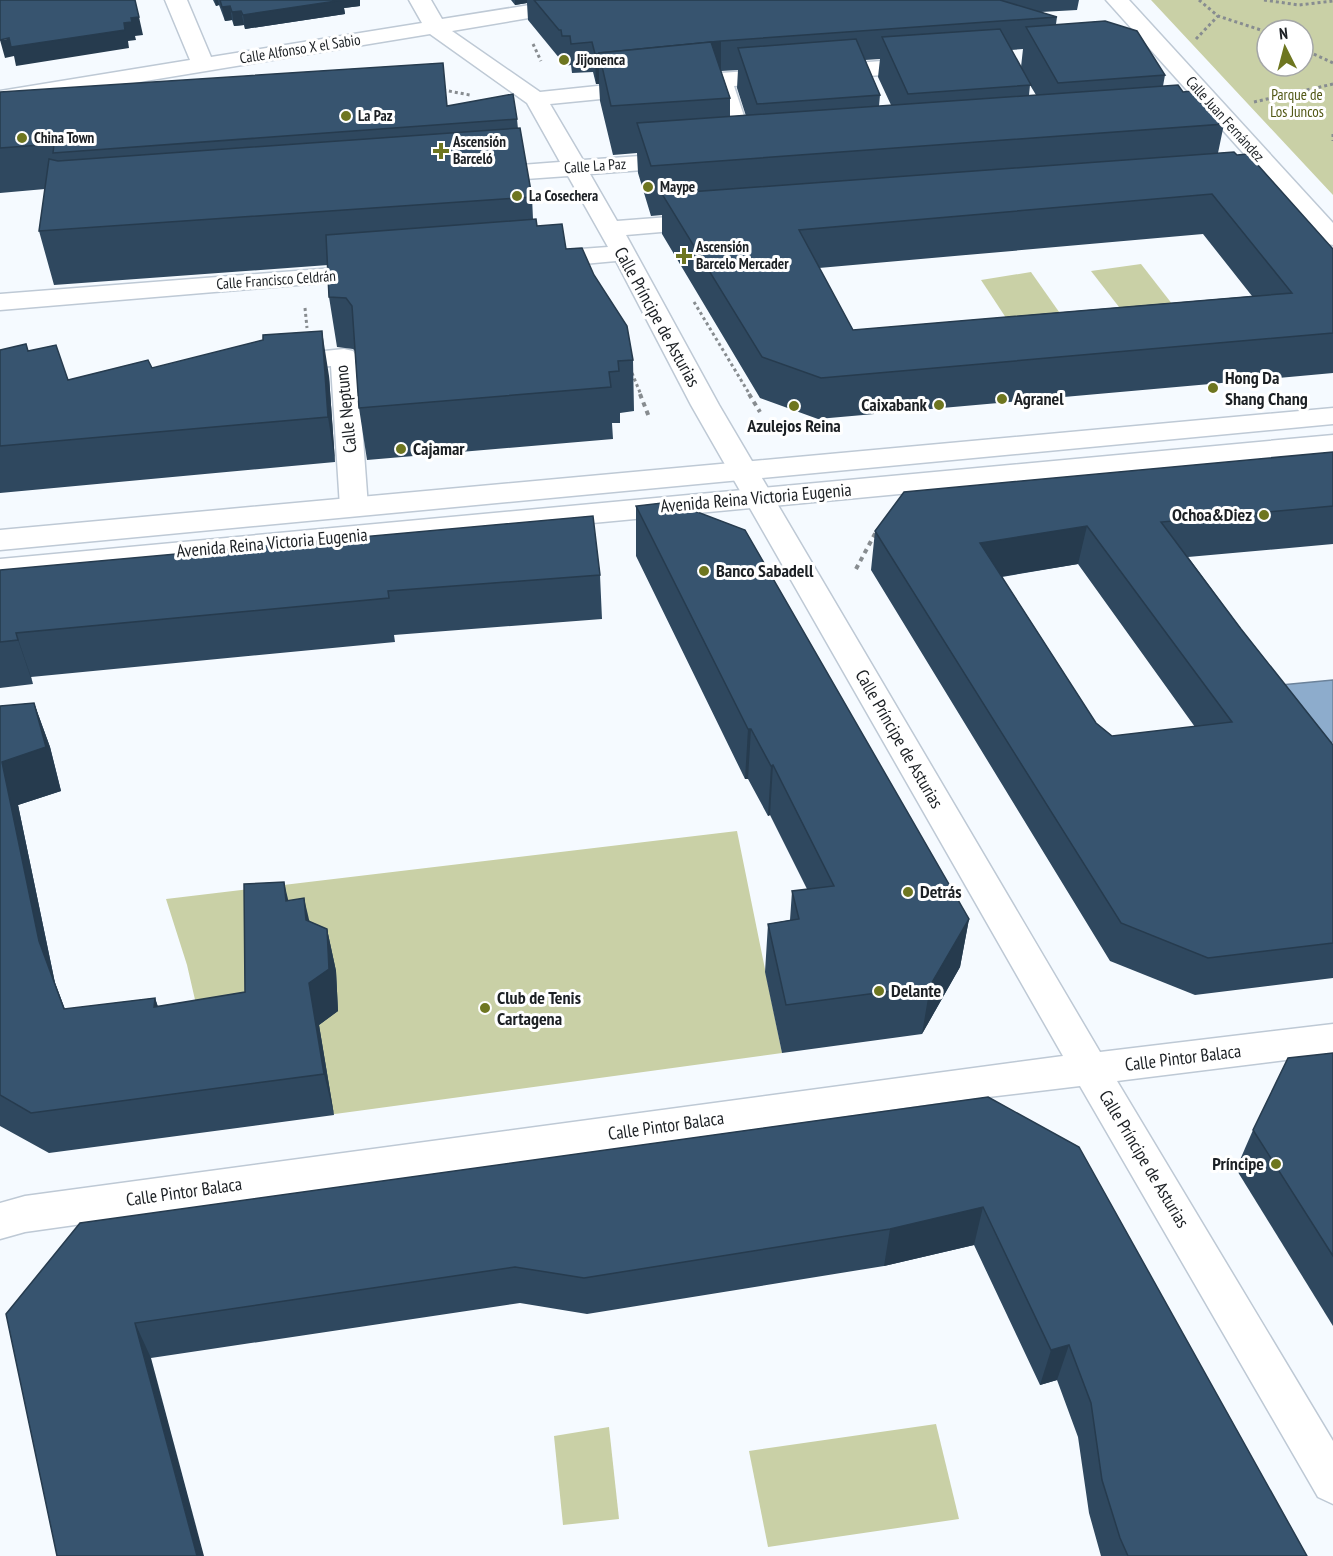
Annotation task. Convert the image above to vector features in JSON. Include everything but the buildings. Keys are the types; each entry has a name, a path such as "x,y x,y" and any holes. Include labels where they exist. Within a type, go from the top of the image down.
{"street":[{"path":"176,0 203,65"},
{"path":"420,0 435,26"},
{"name":"Calle Alfonso X el Sabio","path":"0,98 600,0"},
{"name":"Calle Juan Fernández","path":"1117,0 1333,238"},
{"name":"Calle Príncipe de Asturias","path":"435,26 438,31 536,99 750,484 1333,1482"},
{"path":"1131,50 1161,48"},
{"path":"536,99 721,80 866,78 944,64"},
{"name":"Calle La Paz","path":"465,176 757,154 721,80"},
{"path":"1196,122 1226,120"},
{"path":"1247,180 1279,178"},
{"path":"608,229 729,219"},
{"path":"512,262 623,253"},
{"name":"Calle Francisco Celdrán","path":"0,302 393,271"},
{"name":"Calle Neptuno","path":"294,361 344,357 354,507"},
{"name":"Avenida Reina Victoria Eugenia","path":"0,569 1333,416"},
{"name":"Avenida Reina Victoria Eugenia","path":"0,540 354,507 750,484 1333,444"},
{"name":"Calle Pintor Balaca","path":"0,1221 35,1213 946,1086 1333,1039"}],"path":[{"path":"1200,0 1218,16 1255,28"},
{"path":"1264,0 1299,5 1333,1"},
{"path":"1191,43 1218,16"},
{"path":"1315,55 1333,63"},
{"path":"1247,103 1333,84"},
{"path":"462,89 470,95 475,104"},
{"path":"438,90 470,95"},
{"path":"1333,134 1331,138 1333,141"},
{"path":"691,296 760,412"},
{"path":"856,569 877,530"}],"green space":[{"name":"Parque de Los Juncos","path":"1151,0 1333,0 1333,195"},
{"path":"1141,264 1176,309 1126,316 1091,271"},
{"path":"1031,272 1064,319 1012,327 981,280"},
{"name":"Club de Tenis Cartagena","path":"737,831 782,1053 218,1130 205,1043 187,965 166,899"},
{"path":"936,1424 959,1519 768,1547 749,1451"},
{"path":"609,1427 619,1519 563,1525 554,1436"}],"water":[{"path":"1333,680 1333,742 1320,744 1270,686"}],"place":[{"name":"Jijonenca","path":"564,60"},
{"name":"La Paz","path":"346,116"},
{"name":"China Town","path":"22,138"},
{"name":"Ascensión Barceló","path":"441,151"},
{"name":"Maype","path":"648,187"},
{"name":"La Cosechera","path":"517,196"},
{"name":"Ascensión Barcelo Mercader","path":"684,256"},
{"name":"Hong Da Shang Chang","path":"1213,388"},
{"name":"Agranel","path":"1002,399"},
{"name":"Caixabank","path":"939,405"},
{"name":"Azulejos Reina","path":"794,406"},
{"name":"Cajamar","path":"401,449"},
{"name":"Ochoa&Diez","path":"1264,515"},
{"name":"Banco Sabadell","path":"704,571"},
{"name":"Detrás","path":"908,892"},
{"name":"Delante","path":"879,991"},
{"name":"Club de Tenis Cartagena","path":"485,1008"},
{"name":"Príncipe","path":"1276,1164"}]}
